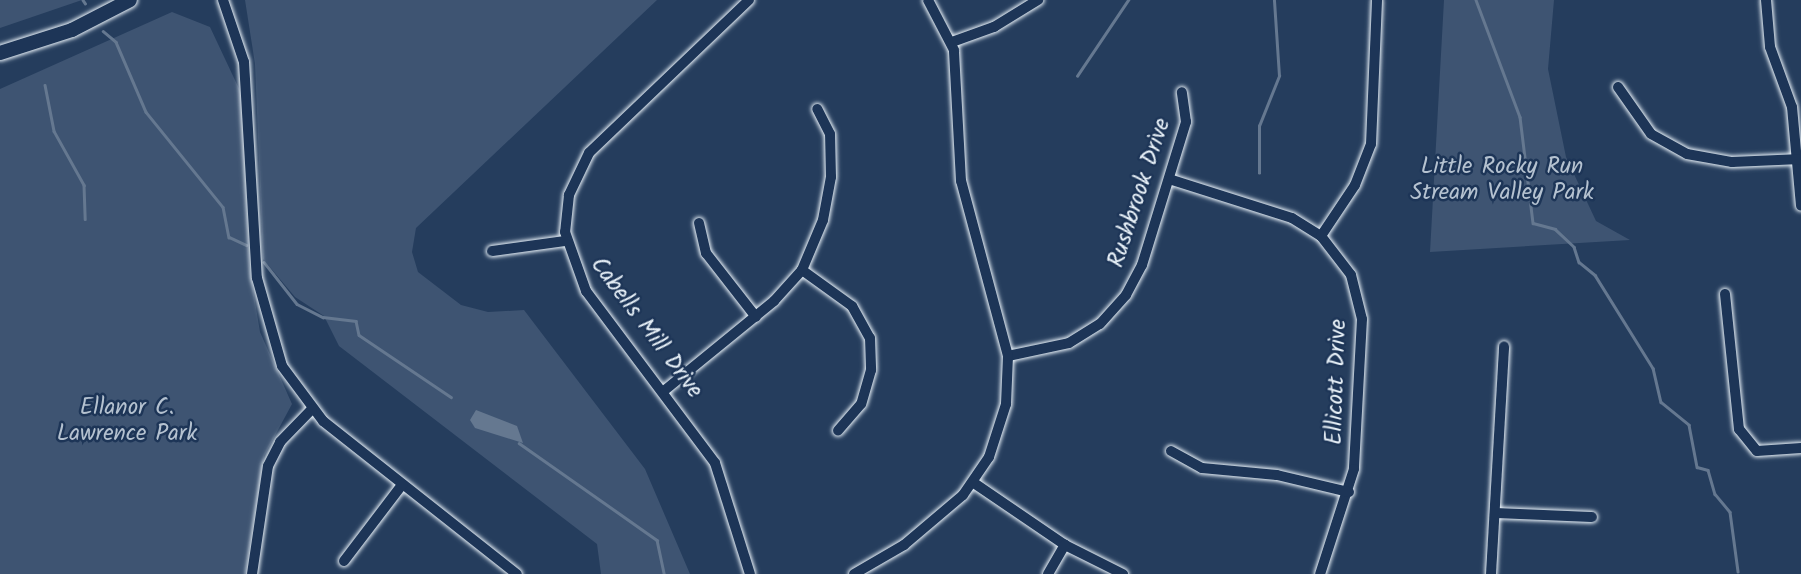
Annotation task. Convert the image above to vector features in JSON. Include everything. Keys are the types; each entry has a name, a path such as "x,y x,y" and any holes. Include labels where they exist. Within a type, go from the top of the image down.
{"main road":[{"path":"0,53 72,30 130,0"}],"street":[{"path":"223,0 244,62 264,316 282,366 312,409 402,485 517,574"},
{"name":"Cabells Mill Drive","path":"749,0 589,153 569,195 565,241 586,291 665,390 715,463 750,574"},
{"path":"854,574 931,525 974,483 1000,429 1008,356 965,206 952,42 928,0"},
{"path":"952,42 994,27 1038,0"},
{"path":"1321,236 1355,185 1371,144 1377,0"},
{"path":"1766,0 1770,47 1792,107 1799,159 1801,206"},
{"path":"1618,87 1651,134 1687,154 1732,162 1799,159"},
{"name":"Rushbrook Drive","path":"1008,356 1069,343 1113,311 1142,265 1186,122 1182,92"},
{"path":"665,390 756,317 802,270 831,177 830,135 817,109"},
{"name":"Ellicott Drive","path":"1169,179 1292,218 1321,236 1351,275 1361,309 1349,492 1320,574"},
{"path":"699,223 706,253 756,317"},
{"path":"492,251 565,241"},
{"path":"802,270 852,306 870,338 871,370 861,404 838,429"},
{"path":"1725,294 1739,429 1757,451 1801,448"},
{"path":"1491,574 1504,346"},
{"path":"252,574 268,466 280,442 312,409"},
{"path":"1171,451 1202,468 1277,475 1349,492"},
{"path":"974,483 1065,545 1123,574"},
{"path":"344,561 402,485"},
{"path":"1495,513 1592,517"},
{"path":"1048,574 1065,545"}],"green space":[{"path":"0,0 82,0 0,28"},
{"path":"245,0 657,0 416,228 412,252 418,272 461,305 488,312 524,310 645,469 690,574 601,574 597,544 339,346 324,316 295,297 263,259 255,64"},
{"name":"Little Rocky Run Stream Valley Park","path":"1444,0 1554,0 1548,69 1566,157 1596,221 1630,240 1430,252"},
{"name":"Ellanor C. Lawrence Park","path":"172,12 210,27 242,95 249,265 260,332 292,404 264,456 245,574 0,574 0,89"}],"shaded area":[{"path":"476,410 517,426 523,443 475,428 470,420"}],"waterway":[{"path":"1077,76 1128,0"},
{"path":"1259,173 1259,126 1279,76 1274,0"},
{"path":"1476,0 1520,117 1533,223 1555,229 1574,247 1579,262 1595,275 1653,368 1661,402 1689,425 1697,467 1708,470 1715,494 1730,512 1738,571"},
{"path":"103,31 116,42 146,112 223,207 229,237 246,245"},
{"path":"45,85 54,131 84,185 85,219"},
{"path":"264,262 297,304 323,317 356,321 359,335 451,397"},
{"path":"519,443 657,540 664,574"}]}
